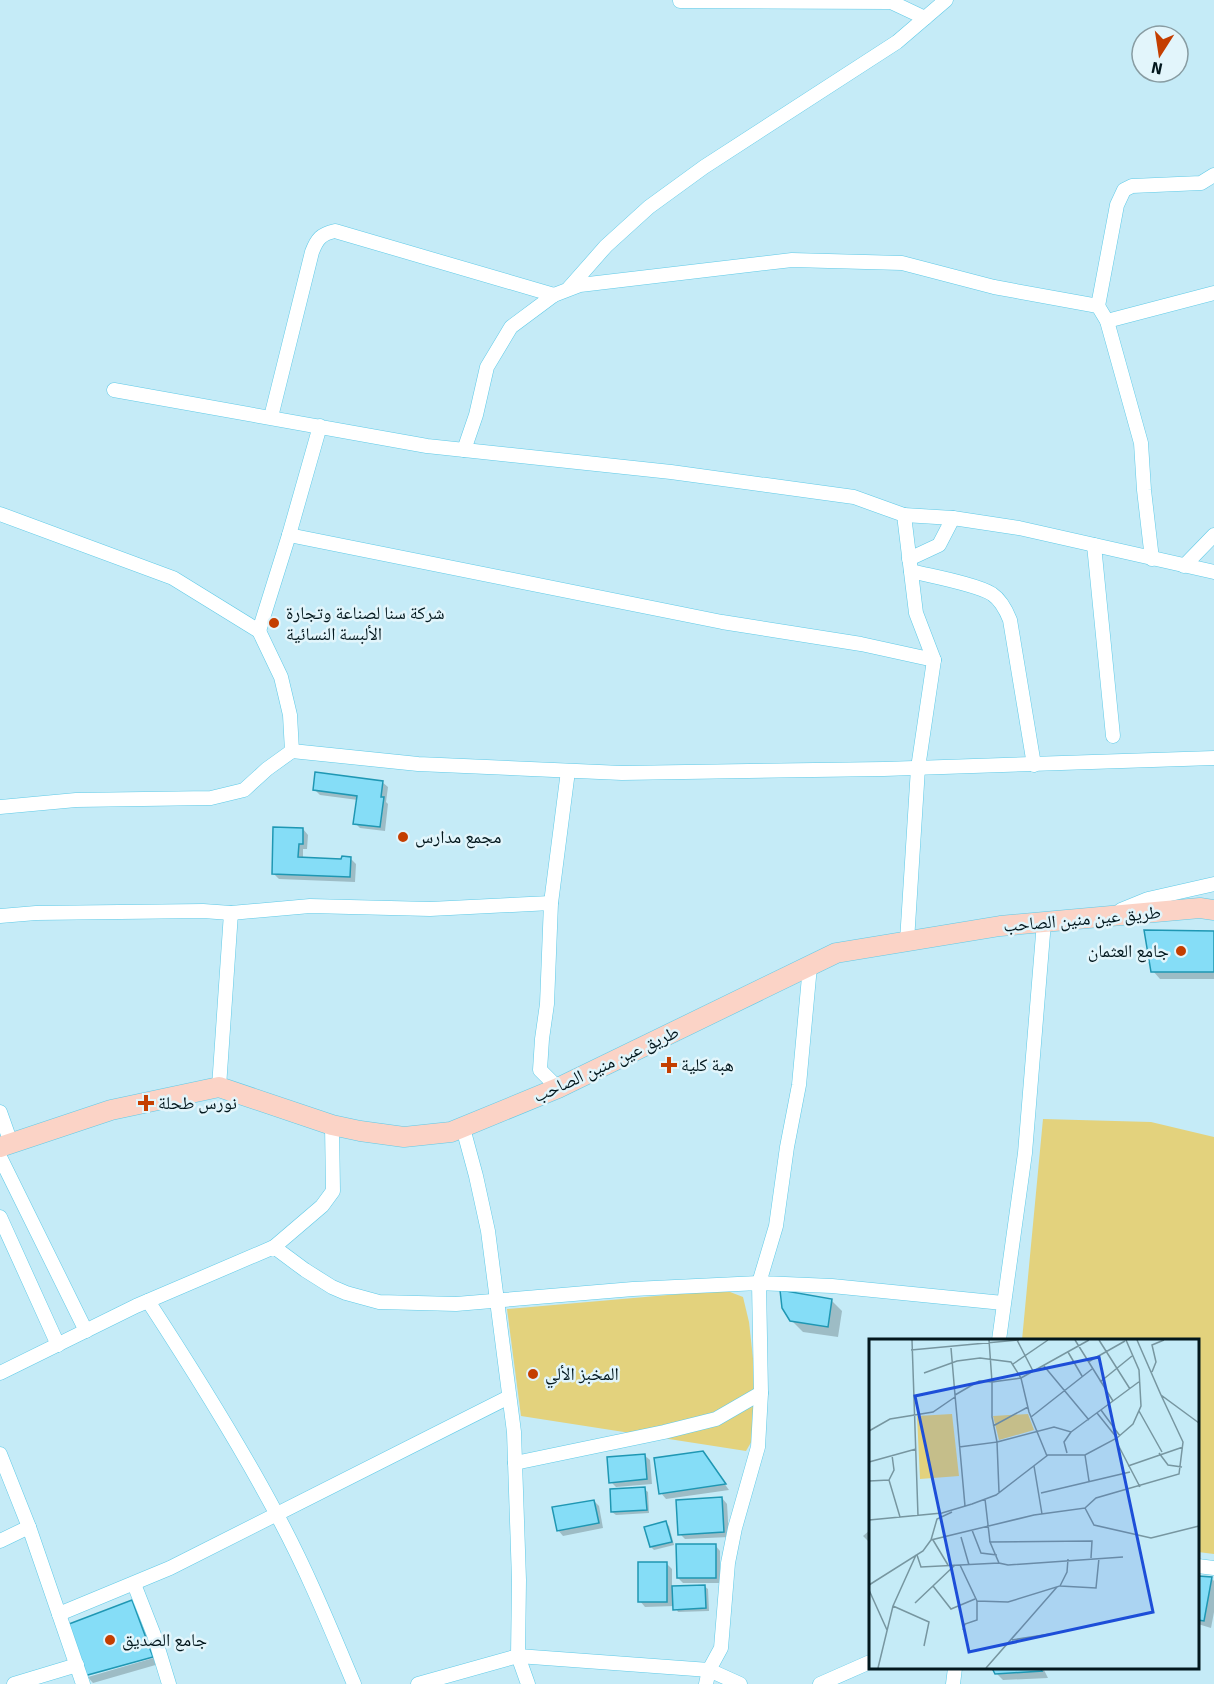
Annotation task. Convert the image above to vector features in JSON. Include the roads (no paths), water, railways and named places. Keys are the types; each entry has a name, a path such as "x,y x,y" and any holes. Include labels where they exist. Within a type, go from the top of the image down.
{"main road":[{"name":"طريق عين منين الصاحب","path":"219,1087 332,1125 404,1137 451,1132 558,1088 836,953 1000,926 1200,908 1214,910"},
{"path":"4,1149 111,1110 219,1087"}],"street":[{"path":"568,290 606,246 649,207 704,167 897,42 946,0"},
{"path":"680,1 891,2 925,18"},
{"path":"1152,559 1141,443 1107,321 1098,306 1117,205 1124,190 1132,186 1201,183 1214,175"},
{"path":"271,417 312,252 317,239 326,233 335,231 554,295"},
{"path":"464,450 476,415 487,367 511,327 554,295 580,285 792,260 902,263 994,288 1098,306"},
{"path":"1107,321 1214,293"},
{"path":"114,390 427,446 671,472 854,497 904,515 953,518 1019,528 1214,572"},
{"path":"259,631 320,426"},
{"path":"0,514 173,578 259,631 281,677 290,715 292,751"},
{"path":"904,515 916,613 934,660 918,768 907,941"},
{"path":"910,565 939,545 953,518"},
{"path":"1184,566 1214,534"},
{"path":"289,535 722,622 861,644 934,660"},
{"path":"1094,545 1113,736"},
{"path":"910,565 992,594 1005,608 1010,620 1034,765"},
{"path":"0,807 76,800 211,798 244,789 292,751 418,764 622,773 918,768 1214,758"},
{"path":"558,1088 540,1070 547,1004 551,903 568,771"},
{"path":"1107,916 1148,899 1214,884"},
{"path":"0,916 36,913 203,911 231,914 310,906 430,909 551,903"},
{"path":"219,1087 231,914"},
{"path":"999,1339 1024,1153 1044,922"},
{"path":"706,1684 709,1670 721,1648 728,1563 735,1528 758,1447 761,1393 759,1283 776,1226 787,1147 799,1085 810,966"},
{"path":"0,1112 4,1149 86,1331"},
{"path":"0,1372 148,1301 274,1248 322,1206 333,1191 332,1125"},
{"path":"463,1128 488,1231 514,1432 519,1580 518,1656 528,1684"},
{"path":"0,1217 58,1345"},
{"path":"274,1248 332,1287 379,1302 456,1304 496,1302 633,1289 759,1283 832,1286 1004,1303"},
{"path":"148,1301 202,1384 277,1514 354,1684"},
{"path":"515,1463 716,1419 761,1393"},
{"path":"59,1614 170,1568 509,1396"},
{"path":"0,1454 29,1527 83,1684"},
{"path":"0,1541 29,1527"},
{"path":"1199,1566 1214,1568"},
{"path":"134,1584 154,1635 169,1684"},
{"path":"418,1684 434,1682 518,1656 709,1670 740,1684"},
{"path":"820,1684 869,1662"},
{"path":"14,1684 76,1665"},
{"path":"953,1684 955,1669"}],"place":[{"name":"شركة سنا لصناعة وتجارة الألبسة النسائية","path":"274,623"},
{"name":"مجمع مدارس","path":"403,837"},
{"name":"جامع العثمان","path":"1181,951"},
{"name":"هبة كلية","path":"669,1065"},
{"name":"نورس طحلة","path":"146,1103"},
{"name":"المخبز الألي","path":"533,1374"},
{"name":"جامع الصديق","path":"110,1640"}]}
